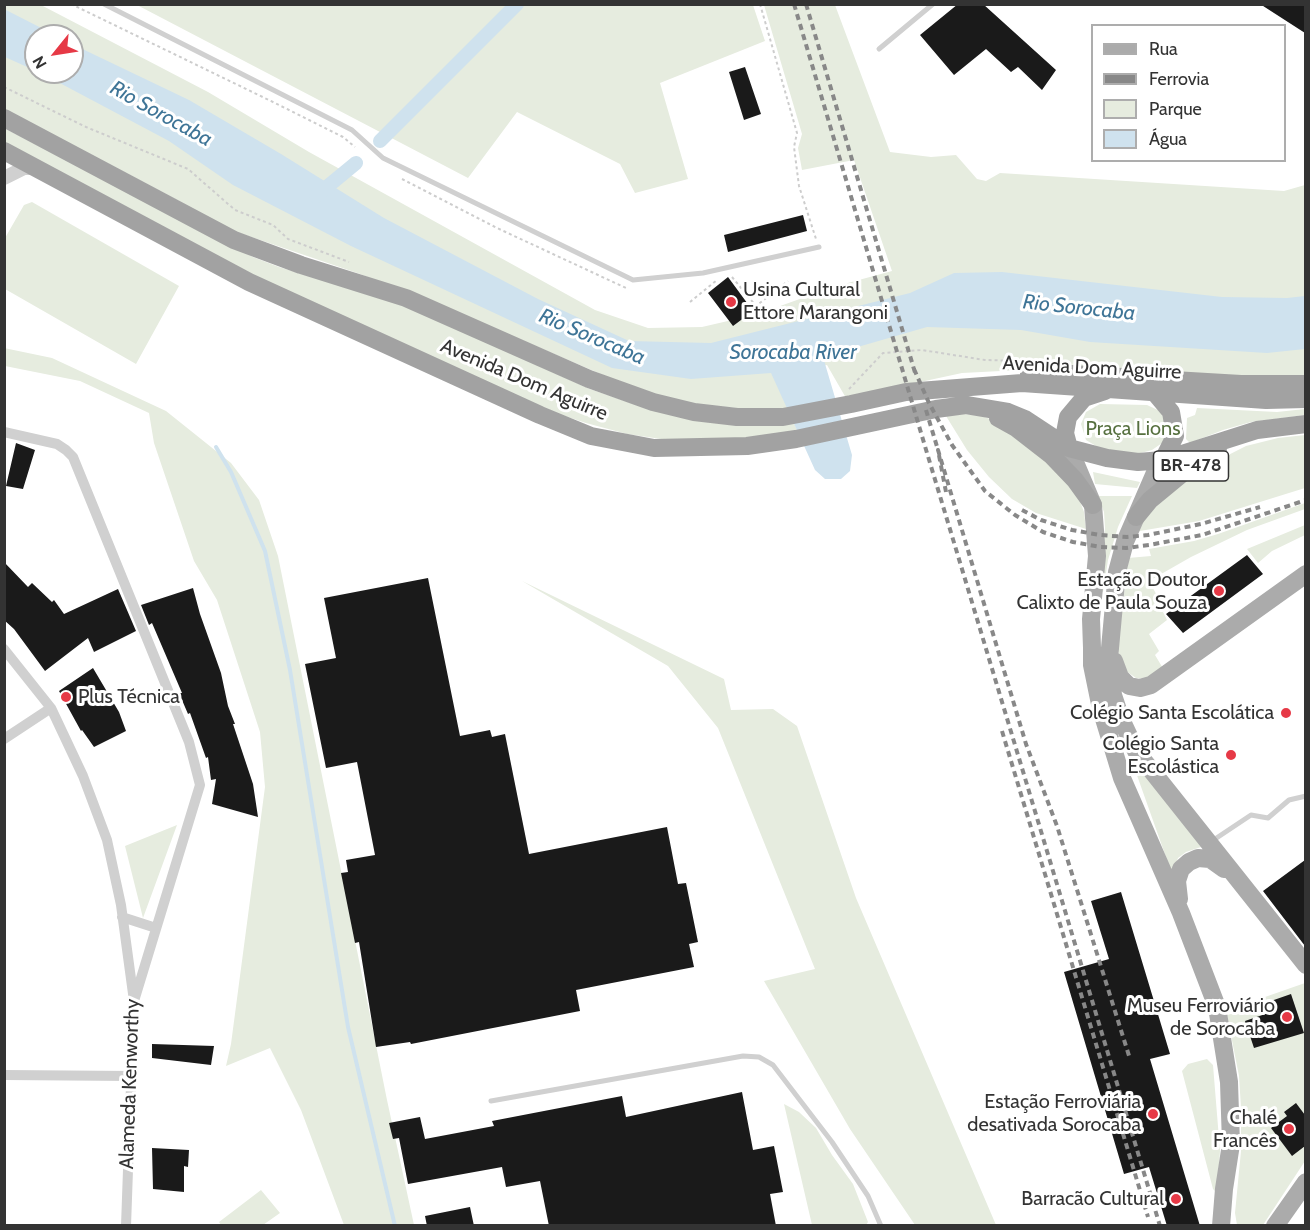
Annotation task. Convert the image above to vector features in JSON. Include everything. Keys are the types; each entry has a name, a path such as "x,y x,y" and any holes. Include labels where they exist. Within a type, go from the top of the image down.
{"highway":[{"name":"Avenida Dom Aguirre","path":"4,118 234,240 301,265 406,298 589,379 653,402 694,412 737,417 783,417 906,392 1022,383 1266,400 1305,399"},
{"name":"Avenida Dom Aguirre","path":"4,151 249,282 591,436 654,448 747,446 796,439 936,409 966,405 1008,412 1025,419 1069,448 1107,458 1138,462 1163,460 1257,430 1305,424"},
{"path":"906,392 960,378 1055,373 1241,384 1305,384"},
{"path":"1069,448 1065,433 1068,417 1074,408 1084,398 1109,390"},
{"path":"1155,393 1171,412 1175,436 1163,460"},
{"path":"966,405 991,414 1016,428 1052,456 1076,480 1093,505"},
{"name":"BR-478","path":"1136,517 1150,500 1190,467 1257,430"}],"main road":[{"path":"1069,448 1093,505 1097,556 1091,619 1092,665 1100,705 1122,778 1181,913 1217,1007 1229,1082 1230,1218 1232,1226"},
{"path":"1136,517 1163,460"},
{"name":"BR-478","path":"1136,517 1125,542 1117,572 1109,659 1113,695 1124,727 1136,751 1305,965"},
{"path":"1112,632 1116,668 1120,677 1129,686 1140,688 1151,685 1304,576"},
{"path":"1181,913 1177,881 1181,869 1189,862 1198,858 1210,860 1235,876"},
{"path":"1221,1226 1231,1144"},
{"path":"1275,1226 1305,1182"}],"street":[{"path":"4,178 24,168 37,168"},
{"path":"4,432 57,444 73,457 189,742 200,785 134,1001"},
{"name":"Alameda Kenworthy","path":"4,649 51,708 83,776 107,840 122,916 134,1001 126,1226"},
{"path":"4,739 51,708"},
{"path":"122,916 156,928"},
{"path":"4,1075 131,1076"}],"lane":[{"path":"104,4 352,130 383,158 633,280 703,273 819,247"},
{"path":"879,49 933,4"},
{"path":"1209,844 1251,815 1268,818 1289,800 1305,796"},
{"path":"491,1101 743,1056 759,1057 774,1065 832,1142 868,1196 881,1226"}],"path":[{"path":"760,4 797,133 794,147 799,186 819,247"},
{"path":"4,87 86,127 188,170 235,210 273,225 288,239 354,264"},
{"path":"728,272 756,306 788,281"},
{"path":"690,302 721,278"}],"green space":[{"path":"4,5 41,5 77,24 24,24 24,84 84,84 84,27 208,92 309,152 595,310 648,328 702,327 758,314 833,287 892,271 854,160 802,170 798,148 802,134 764,5 835,5 890,152 931,157 956,155 977,179 986,181 1000,173 1284,191 1305,185 1305,381 1060,368 962,373 846,398 827,365 774,377 788,409 756,410 684,403 660,397 603,375 461,314 360,274 222,227 181,202 5,109"},
{"path":"137,5 753,5 765,41 660,83 688,179 635,193 620,164 517,112 468,178"},
{"path":"4,128 253,257 403,305 590,389 648,409 793,421 798,432 757,439 661,439 627,434 537,407 252,274 5,142"},
{"path":"32,202 179,286 136,364 5,289 5,238 24,205"},
{"path":"4,348 52,358 166,411 231,463 259,500 278,556 414,1225 344,1225 301,1110 270,1048 226,1066 231,1044 265,787 260,732 217,600 194,561 154,443 149,413 80,381 5,366"},
{"name":"Praça Lions","path":"1100,404 1147,405 1160,411 1168,425 1165,441 1152,450 1137,454 1101,449 1086,440 1081,424 1086,412"},
{"path":"1197,408 1277,412 1305,409 1305,415 1251,422 1190,443 1186,439 1187,418 1195,415"},
{"path":"964,414 982,416 1001,423 1042,453 1078,496 1084,512 1086,529 1036,513 1012,499 989,477 967,450 946,416"},
{"path":"1305,435 1305,488 1199,521 1134,532 1134,529 1185,477 1246,446 1278,438"},
{"path":"1093,472 1140,482 1137,488 1095,484"},
{"path":"1098,496 1132,496 1118,527 1108,560 1103,592 1100,591 1105,528 1104,512"},
{"path":"1305,503 1305,509 1247,530 1191,557 1149,581 1165,610 1163,612 1167,620 1149,634 1159,651 1155,655 1164,670 1149,679 1136,678 1126,671 1120,663 1118,649 1128,558 1151,556 1149,549 1218,534"},
{"path":"1305,525 1305,535 1272,551 1258,563 1247,549"},
{"path":"522,581 724,679 731,710 773,709 797,726 856,898 996,1225 915,1225 850,1129 764,981 815,969 718,728 668,666"},
{"path":"1117,719 1204,846 1186,852 1178,858 1172,874"},
{"path":"177,825 143,918 125,846"},
{"path":"1305,983 1305,1161 1263,1225 1237,1225 1235,1213 1241,1151 1241,1108 1239,1076 1227,1015 1247,1010 1245,1004"},
{"path":"1207,1059 1213,1065 1220,1151 1217,1190 1215,1191 1182,1071 1188,1064"},
{"path":"784,1104 799,1112 816,1128 853,1184 868,1222 866,1225 812,1225"},
{"path":"261,1190 280,1213 263,1225 221,1225 219,1222"}],"water":[{"path":"4,9 33,24 24,24 24,66 5,57"},
{"name":"Sorocaba River","path":"84,50 189,100 384,218 538,299 629,341 711,343 910,293 954,273 1002,272 1222,297 1305,296 1305,349 1267,353 1090,342 1021,330 927,327 823,357 852,455 850,471 841,479 825,479 815,470 771,373 691,379 612,368 351,246 233,185 169,141 62,84 84,84"}],"building":[{"path":"958,4 983,4 1056,70 1042,90 1018,67 1011,72 986,49 954,75 920,35"},
{"path":"1260,4 1305,4 1305,33"},
{"path":"745,67 761,114 744,120 729,72"},
{"path":"803,215 807,231 728,252 724,235"},
{"name":"Usina Cultural Ettore Marangoni","path":"728,277 753,311 733,326 708,293"},
{"path":"16,443 35,450 23,489 6,486"},
{"name":"Estação Doutor Calixto de Paula Souza","path":"1247,555 1263,574 1183,633 1166,614"},
{"path":"4,562 28,587 32,583 52,602 54,600 64,614 118,589 136,631 94,652 88,638 45,671 14,629 4,620"},
{"path":"428,578 460,736 490,730 492,737 505,734 529,854 667,827 678,884 686,883 698,942 689,944 694,967 576,990 580,1011 411,1044 410,1042 376,1047 359,942 355,943 341,873 348,872 346,860 375,855 357,762 326,768 305,664 336,658 324,598"},
{"path":"193,588 221,673 228,706 235,724 233,724 253,784 258,817 212,804 216,779 211,780 208,757 206,758 190,713 188,714 179,693 182,693 152,623 149,625 141,605"},
{"path":"93,668 119,712 126,731 94,747 81,731 59,691"},
{"path":"1305,860 1305,946 1263,891"},
{"path":"1121,892 1170,1054 1150,1059 1200,1226 1167,1226 1149,1167 1124,1174 1064,972 1109,959 1091,901"},
{"path":"1291,994 1304,1033 1254,1048 1245,1021 1274,1011 1271,1001"},
{"path":"152,1044 214,1046 211,1065 152,1058"},
{"path":"742,1092 753,1150 774,1146 783,1192 770,1194 776,1226 549,1226 540,1181 506,1187 502,1167 408,1184 399,1138 393,1139 389,1123 420,1117 425,1139 494,1126 492,1121 622,1096 626,1117"},
{"name":"Chalé Francês","path":"1296,1103 1305,1115 1305,1146 1292,1156 1271,1128 1287,1116 1284,1112"},
{"path":"152,1148 189,1150 188,1167 184,1166 184,1192 153,1189"},
{"path":"470,1207 474,1226 427,1226 425,1216"}],"waterway":[{"path":"380,141 517,4"},
{"path":"316,196 356,163"},
{"path":"216,447 231,472 265,551 290,670 348,1027 395,1226"}],"railway":[{"path":"794,4 1160,1226"},
{"path":"806,4 916,376"},
{"path":"914,369 952,445 985,491 1015,515 1043,532 1073,542 1101,547 1126,548 1202,535 1306,500"},
{"path":"926,410 938,450"},
{"path":"946,492 938,450 1026,744 1057,826 1130,1059"},
{"path":"1022,510 1041,520 1072,530 1127,537 1201,524 1260,507"},
{"path":"1002,731 1148,1217"}],"place":[{"name":"Usina Cultural Ettore Marangoni","path":"731,302"},
{"name":"Estação Doutor Calixto de Paula Souza","path":"1219,591"},
{"name":"Plus Técnica","path":"66,697"},
{"name":"Colégio Santa Escolática","path":"1286,713"},
{"name":"Colégio Santa Escolástica","path":"1231,755"},
{"name":"Museu Ferroviário de Sorocaba","path":"1287,1017"},
{"name":"Estação Ferroviária desativada Sorocaba","path":"1153,1114"},
{"name":"Chalé Francês","path":"1289,1129"},
{"name":"Barracão Cultural","path":"1176,1199"}],"water label":[{"name":"Rio Sorocaba","path":"161,114"},
{"name":"Rio Sorocaba","path":"1079,308"},
{"name":"Rio Sorocaba","path":"592,337"}]}
